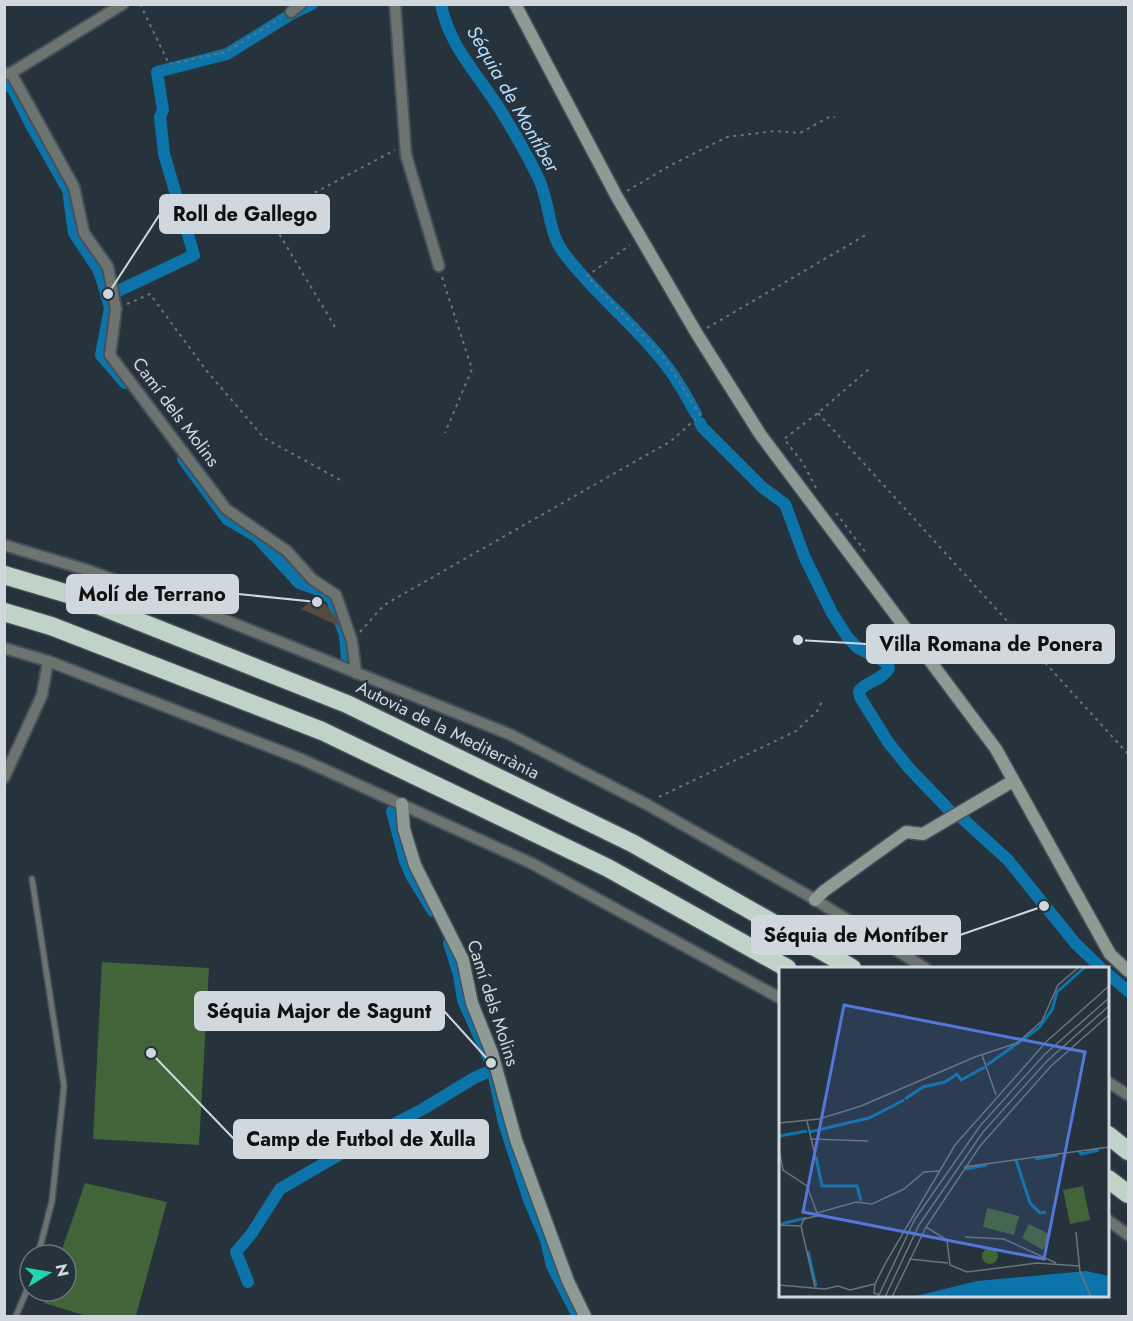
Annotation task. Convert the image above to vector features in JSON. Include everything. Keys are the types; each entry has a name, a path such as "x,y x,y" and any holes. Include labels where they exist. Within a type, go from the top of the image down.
{"highway":[{"name":"Autovia de la Mediterrània","path":"4,575 75,596 347,704 632,843 849,967"},
{"path":"4,612 51,626 322,732 608,868 783,967"},
{"path":"1109,1137 1128,1151"},
{"path":"1109,1180 1128,1194"}],"main road":[{"path":"515,4 617,197 697,334 760,434 996,749 1104,945 1128,971"},
{"path":"815,900 824,891 906,832 923,834 1013,781"},
{"name":"Camí dels Molins","path":"402,804 404,828 415,866 463,960 472,1003 492,1053 516,1140 568,1281 585,1317"}],"street":[{"path":"8,73 123,4"},
{"path":"291,12 301,4"},
{"path":"395,4 406,155 439,266"},
{"name":"Camí dels Molins","path":"8,73 74,187 84,233 108,267 116,309 110,356 226,509 287,551 312,579 336,595 352,641 356,673"},
{"path":"4,545 87,570 205,612 509,734 646,804 815,900 922,967"},
{"path":"4,648 48,661 301,759 402,804 531,863 779,997"},
{"path":"4,778 42,695 48,661"},
{"path":"1109,1083 1128,1095"},
{"path":"1109,1221 1128,1235"}],"lane":[{"path":"32,879 64,1086 52,1201 41,1243"},
{"path":"16,1317 22,1303"}],"path":[{"path":"140,4 169,64 226,52 291,12"},
{"path":"617,197 671,165 727,137 775,131 800,133 829,117 835,117"},
{"path":"335,327 269,217 405,144"},
{"path":"697,334 869,232"},
{"path":"352,641 384,605 671,441 700,415 665,358 587,276 640,237"},
{"path":"439,266 472,369 445,433"},
{"path":"116,309 150,294 206,370 264,438 344,482"},
{"path":"820,495 784,439 869,369"},
{"path":"818,413 1128,754"},
{"path":"834,512 868,557"},
{"path":"646,804 795,731 818,710 823,699"}],"green space":[{"path":"102,962 209,968 199,1145 93,1139"},
{"path":"85,1183 167,1202 136,1316 87,1316 44,1303 78,1303 78,1243 64,1243"}],"building":[{"path":"319,595 336,618 339,626 301,609"}],"waterway":[{"path":"118,291 194,255 164,154 160,117 163,110 157,72 227,54 293,13 312,4"},
{"name":"Séquia de Montíber","path":"441,4 450,33 501,111 537,175 554,234 563,252 587,281 653,349 674,376 696,414"},
{"path":"4,79 14,91 68,190 74,233 98,269 110,308 101,355 125,383"},
{"name":"Séquia de Montíber","path":"700,423 762,487 785,504 805,558 832,613 848,638 858,648 885,662 889,668 883,675 862,688 859,691 860,697 888,742 908,767 951,812"},
{"path":"183,459 227,519 256,536 299,583 331,598 345,635 347,660"},
{"path":"392,811 405,861 433,911"},
{"name":"Séquia de Montíber","path":"963,819 1008,860 1075,943 1100,967"},
{"path":"449,943 459,975 463,1000 491,1063 504,1123 529,1200 546,1240 552,1266 578,1316"},
{"name":"Séquia de Montíber","path":"1109,975 1128,991"},
{"path":"248,1282 236,1252 252,1233 280,1189 474,1078 492,1070"}],"place":[{"name":"Roll de Gallego","path":"108,294"},
{"name":"Molí de Terrano","path":"317,602"},
{"name":"Villa Romana de Ponera","path":"798,640"},
{"name":"Séquia de Montíber","path":"1044,906"},
{"name":"Camp de Futbol de Xulla","path":"151,1053"},
{"name":"Séquia Major de Sagunt","path":"491,1063"}]}
